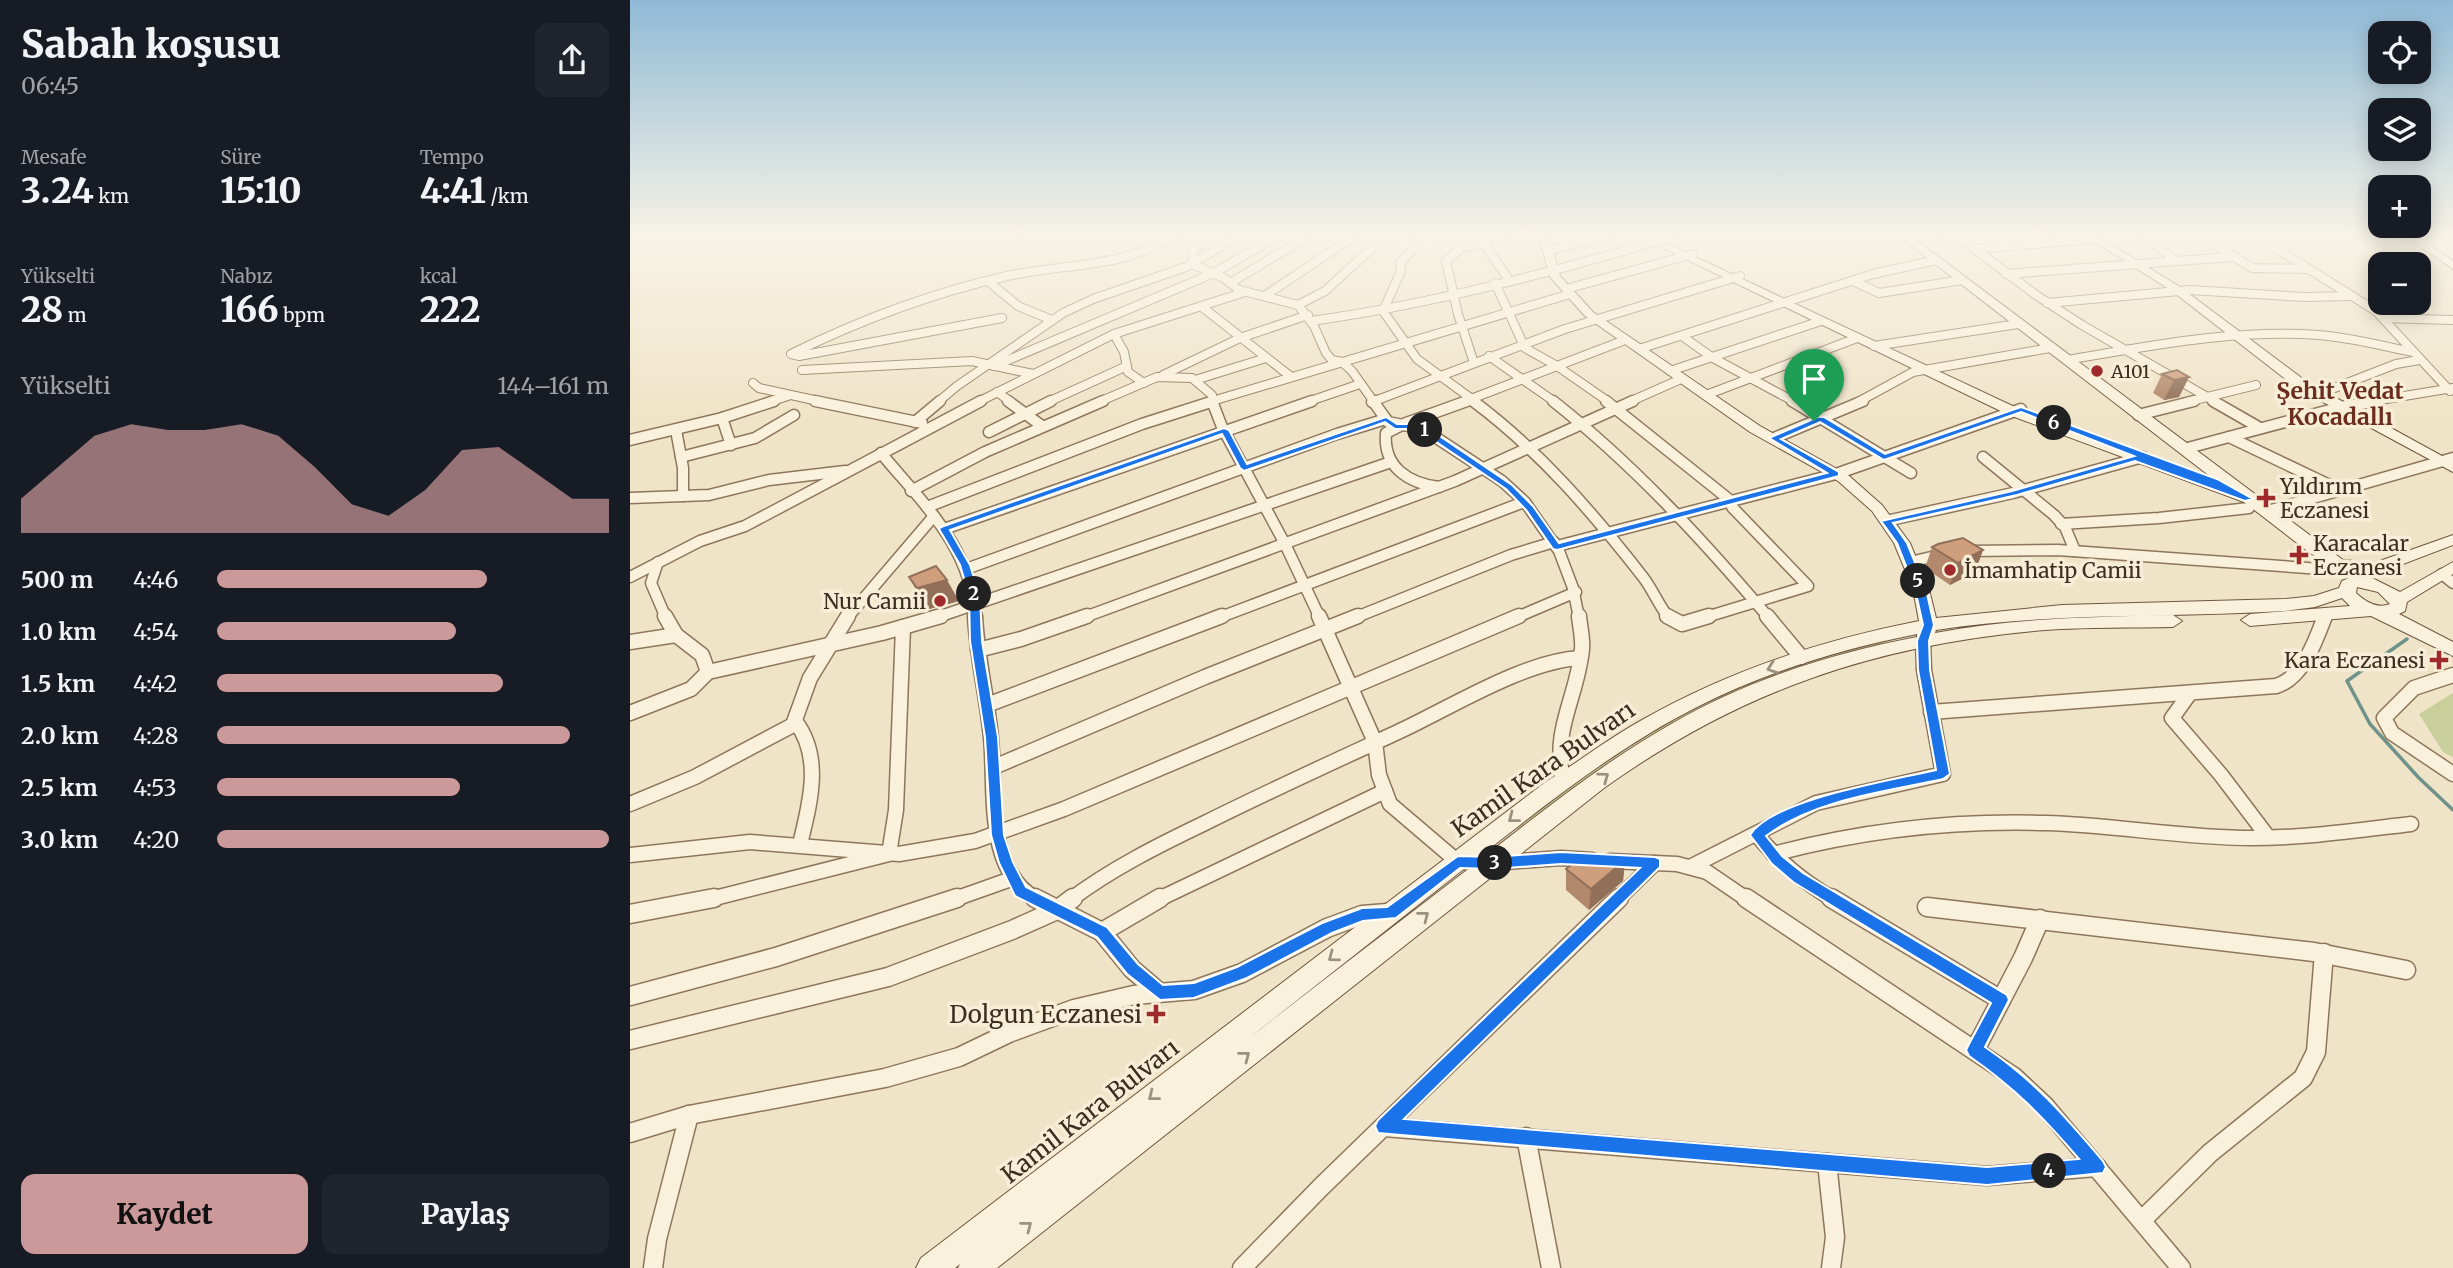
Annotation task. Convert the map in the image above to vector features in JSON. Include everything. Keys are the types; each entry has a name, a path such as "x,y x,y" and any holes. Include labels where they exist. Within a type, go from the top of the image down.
{"main road":[{"path":"1573,296 1595,319 1625,340 1706,396 1836,474 1877,508 1902,543 1921,589 1926,633"},
{"path":"1777,296 2018,411 2249,503"},
{"path":"1982,296 2184,449 2249,503 2331,563 2371,584 2399,603 2453,644"},
{"path":"2184,296 2234,335 2319,394 2449,462"},
{"path":"1789,302 1821,321 1878,345"},
{"path":"2331,563 2371,569 2453,540"},
{"path":"2371,584 2453,540"},
{"path":"2331,563 2353,600 2453,650"},
{"path":"2399,603 2449,575"},
{"name":"Kamil Kara Bulvarı","path":"973,1268 1610,773 1699,718 1744,696 1926,633 2006,615 2064,611 2285,606 2315,601 2346,589 2355,582 2371,584"},
{"name":"Kamil Kara Bulvarı","path":"931,1268 1563,782 1620,742 1680,707 1801,657 1866,638 2045,625 2247,620 2375,610 2393,611 2399,603"}],"street":[{"path":"944,296 831,334 791,354 799,356 1002,318"},
{"path":"1006,296 1031,315 1052,320"},
{"path":"915,422 1052,320 1101,296"},
{"path":"990,365 1159,296"},
{"path":"630,577 700,541 745,526 933,425 1114,334 1232,296"},
{"path":"1270,296 1298,305 1309,318 1326,353 1332,360 1342,362 1390,423 1419,426 1509,487 1556,544 1576,592 1582,650 1573,693 1559,731 1556,759 1563,782"},
{"path":"1298,305 1314,296"},
{"path":"1383,311 1390,296"},
{"path":"911,491 1042,426 1144,383 1240,338 1309,318 1383,311 1445,296"},
{"path":"1455,296 1474,363"},
{"path":"1383,311 1417,359 1498,419 1587,506 1647,582 1668,617 1682,624 1808,586 1732,507 1731,500 1615,407 1557,366 1525,348 1500,296"},
{"path":"630,804 752,749 795,722 810,678 828,645 930,511 1142,424 1290,376 1507,313 1554,296"},
{"path":"1373,402 1489,356 1595,319 1672,296"},
{"path":"1639,349 1807,296"},
{"path":"2037,296 2260,428"},
{"path":"2047,303 2129,296"},
{"path":"2292,296 2343,296"},
{"path":"2351,296 2383,318 2416,356 2451,390"},
{"path":"1201,306 1290,376"},
{"path":"2383,318 2453,320"},
{"path":"978,650 1021,639 1171,587 1439,487 1615,407 1713,358 1821,321"},
{"path":"1878,345 2018,324"},
{"path":"1114,334 1119,340 1128,372 1144,383"},
{"path":"2067,360 2234,335 2315,334 2344,337 2416,356"},
{"path":"1682,336 1713,358 1821,418 1911,473"},
{"path":"1706,396 1857,338"},
{"path":"966,569 1244,468 1390,423 1423,419 1625,340"},
{"path":"1774,438 1876,394 1913,372 2050,348"},
{"path":"1489,356 1524,378 1580,423 1677,515 1801,657"},
{"path":"2319,394 2416,356"},
{"path":"1157,377 1172,376 1195,380 1266,358"},
{"path":"802,370 972,361 1033,374"},
{"path":"989,432 1128,366"},
{"path":"1195,380 1212,395 1212,402 1224,430 1285,544 1352,686 1375,742 1379,775 1390,804 1458,862 1492,863 1561,858 1655,863 1707,872 2014,1077 2045,1106 2181,1268"},
{"path":"752,383 760,388 788,395 933,425"},
{"path":"944,529 1360,384"},
{"path":"2138,415 2256,385"},
{"path":"2184,449 2341,407 2451,390"},
{"path":"997,393 1027,412 1042,426"},
{"path":"630,440 722,418 788,395"},
{"path":"994,767 1107,717 1511,555 1608,534 1836,474 2018,411"},
{"path":"681,457 755,438 794,415"},
{"path":"722,418 731,445"},
{"path":"1390,423 1384,443 1396,470 1409,480 1439,487"},
{"path":"676,430 684,496"},
{"path":"2229,437 2340,490"},
{"path":"881,453 944,529 966,569 975,603 978,650 994,767 998,835 1014,878 1021,891 1102,932 1132,969 1160,993"},
{"path":"1983,457 2025,490 2061,524 2075,551"},
{"path":"1886,521 2025,490 2139,458"},
{"path":"630,713 691,690 708,672 903,627 955,612 1262,503 1391,462"},
{"path":"2271,510 2449,462"},
{"path":"630,498 709,495 769,480 853,470"},
{"path":"987,705 1524,502"},
{"path":"2061,524 2159,518 2249,503"},
{"path":"1910,562 1957,551 2075,551 2331,563"},
{"path":"658,562 651,583 657,601 676,635 702,655 708,672"},
{"path":"630,855 750,842 900,854 998,835 1164,768 1576,592"},
{"path":"1931,712 2250,690 2283,684 2300,664 2318,635 2326,614"},
{"path":"889,853 897,786 903,627"},
{"path":"1690,867 1816,803 1943,774 1924,670 1926,633"},
{"path":"630,642 676,635"},
{"path":"630,1040 888,977 1057,911 1087,887 1169,840 1301,775 1522,673 1561,659 1580,658"},
{"path":"2453,675 2414,688 2384,718 2392,733 2453,774"},
{"path":"2190,693 2172,718 2221,775 2268,837"},
{"path":"795,722 803,728 810,742 812,799 800,845"},
{"path":"1102,932 1160,898 1385,791"},
{"path":"1773,854 1837,837 1959,823 2047,823 2268,837 2329,834 2411,824"},
{"path":"1757,835 1798,877 2001,1000"},
{"path":"630,914 702,901 889,853"},
{"path":"1242,1268 1655,863"},
{"path":"630,996 694,981 889,922 1014,878"},
{"path":"1927,907 2323,953 2406,970"},
{"path":"630,1133 689,1115 885,1078 959,1057 1009,1033 1074,1009 1134,995 1194,990 1242,973 1327,928 1362,915 1390,913"},
{"path":"1975,1050 2040,919"},
{"path":"2142,1220 2210,1153 2303,1078 2316,1052 2323,953"},
{"path":"653,1268 657,1239 689,1115"},
{"path":"1384,1126 1987,1176 2097,1167"},
{"path":"1526,1137 1551,1268"},
{"path":"1827,1163 1835,1237 1830,1268"}],"green space":[{"path":"1884,640 1886,643 1771,678 1689,714 1625,751 1518,830 1516,828 1607,760 1690,710 1771,675"},
{"path":"2453,693 2453,757 2443,752 2419,714"}],"building":[{"path":"2177,370 2189,377 2174,380 2162,374"},
{"path":"1963,538 1983,550 1958,563 1932,547 1938,544"},
{"path":"936,566 947,580 917,588 909,577"},
{"path":"1581,856 1619,856 1625,860 1591,889 1566,869"}],"waterway":[{"path":"2407,639 2347,681 2370,724 2419,778 2453,810"}],"place":[{"name":"A101","path":"2097,371"},
{"name":"Yıldırım Eczanesi","path":"2266,498"},
{"name":"Karacalar Eczanesi","path":"2299,555"},
{"name":"İmamhatip Camii","path":"1950,570"},
{"name":"Nur Camii","path":"940,601"},
{"name":"Kara Eczanesi","path":"2439,660"},
{"name":"Dolgun Eczanesi","path":"1156,1014"}],"district":[{"name":"Şehit Vedat Kocadallı","path":"2340,403"}],"route":[{"path":"2021,410 2214,481 2248,499 2136,458 2013,493 1886,521 1902,543 1921,589 1929,625 1923,641 1924,670 1943,774 1816,803 1772,824 1757,835 1777,860 1798,877 2001,1000 1975,1050 2014,1077 2045,1106 2097,1167 1987,1176 1384,1126 1655,863 1561,858 1492,863 1458,862 1390,913 1362,915 1327,928 1242,973 1194,990 1160,993 1132,969 1102,932 1021,891 1006,863 998,835 991,737 976,641 974,596 965,565 944,529 1224,430 1244,468 1386,419 1395,426 1419,426 1509,487 1530,508 1557,546 1836,474 1774,438 1814,421 1821,418 1884,457 2021,410"}]}
